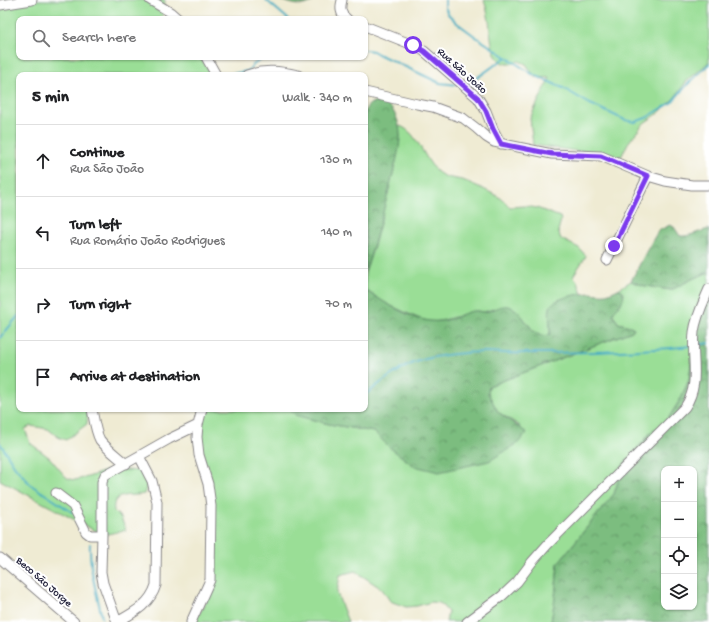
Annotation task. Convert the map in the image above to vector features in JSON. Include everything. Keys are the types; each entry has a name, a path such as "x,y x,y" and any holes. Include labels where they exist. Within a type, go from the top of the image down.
{"street":[{"path":"0,5 32,0"},
{"path":"150,0 175,16"},
{"path":"342,0 340,10 342,16"},
{"name":"Rua São João","path":"368,27 413,45 424,51 478,98 486,111 501,144"},
{"path":"208,60 214,72"},
{"path":"256,72 273,70 283,72"},
{"path":"368,93 433,107 452,113 463,118 490,140 501,144 552,154 601,156 648,176 679,183 709,185"},
{"path":"607,260 648,176"},
{"path":"467,622 502,596 517,582 548,544 685,407 691,398 694,386 694,331 700,308 709,289"},
{"path":"93,412 100,439 106,447 126,464"},
{"path":"191,622 210,580 211,506 208,484 199,455 198,425 201,412"},
{"path":"139,456 152,481 157,502 156,585 152,594 141,608 117,622 103,583 101,572 103,478 108,473 169,439 198,425"},
{"path":"56,493 73,506 86,532 90,535 102,535"},
{"name":"Beco São Jorge","path":"0,558 74,622"}],"green space":[{"path":"0,0 165,0 162,16 16,16 16,60 202,60 209,72 16,72 16,412 88,412 87,424 66,440 58,437 48,429 31,426 25,429 30,443 50,458 69,479 75,480 88,477 111,469 140,471 143,473 147,482 146,489 144,494 123,496 116,500 114,511 121,518 126,530 103,535 0,480"},
{"path":"280,0 315,0 311,3 298,5"},
{"path":"484,0 709,0 709,62 686,82 675,97 659,113 644,123 628,143 619,161 598,154 533,145 530,118 550,78 535,77 526,64 519,61 510,64 499,60 493,48 489,18"},
{"path":"380,100 385,102 392,110 399,125 400,141 386,202 368,263 368,106"},
{"path":"400,126 406,129 412,134 434,168 442,175 465,181 484,189 502,199 510,207 525,206 537,208 560,217 561,220 558,231 561,239 579,248 586,256 573,276 578,282 582,294 560,300 550,320 550,334 545,336 536,334 520,314 499,307 484,312 477,311 432,322 420,319 387,304 368,292 368,264 396,161 400,136 398,127"},
{"path":"670,225 674,227 680,236 691,235 709,229 709,272 671,290 645,286 631,281 658,231"},
{"path":"709,272 709,293 691,363 689,380 680,400 666,422 624,465 614,494 558,563 551,622 446,622 448,612 440,603 431,602 406,607 390,601 382,589 355,571 340,575 337,593 348,622 192,622 204,607 213,578 213,504 200,444 204,412 292,412 295,415 329,424 374,432 520,426 498,412 488,393 489,386 632,331 634,328 618,323 613,314 624,294 622,290 618,289 631,281 645,286 671,290"},
{"path":"618,289 622,290 624,294 623,300 613,314 618,323 634,328 632,331 489,386 488,393 498,412 527,433 517,444 489,461 439,472 414,466 389,447 374,432 329,424 295,415 292,412 368,412 368,292 411,316 431,321 449,319 472,311 484,312 502,306 508,306 514,308 533,330 543,336 550,334 550,308 556,301 580,294 610,293"},
{"path":"709,293 709,622 551,622 558,563 614,494 623,465 651,432 666,422 680,400 689,380 698,317"}],"waterway":[{"path":"266,0 285,16"},
{"path":"445,0 445,7 448,14 457,23 476,37 532,74 625,120 635,122 646,118 671,103 709,64"},
{"path":"368,50 373,51 440,83 458,85"},
{"path":"466,84 507,57"},
{"path":"242,72 248,71 253,65 260,60"},
{"path":"0,338 16,319"},
{"path":"696,345 709,343"},
{"path":"368,393 404,367 426,359 461,353 606,352 690,346"},
{"path":"0,443 15,467 31,485 72,512"},
{"path":"90,544 92,572 102,618"}],"route":[{"path":"413,45 424,51 478,98 486,111 501,144 552,154 601,156 648,176 614,246"}]}
